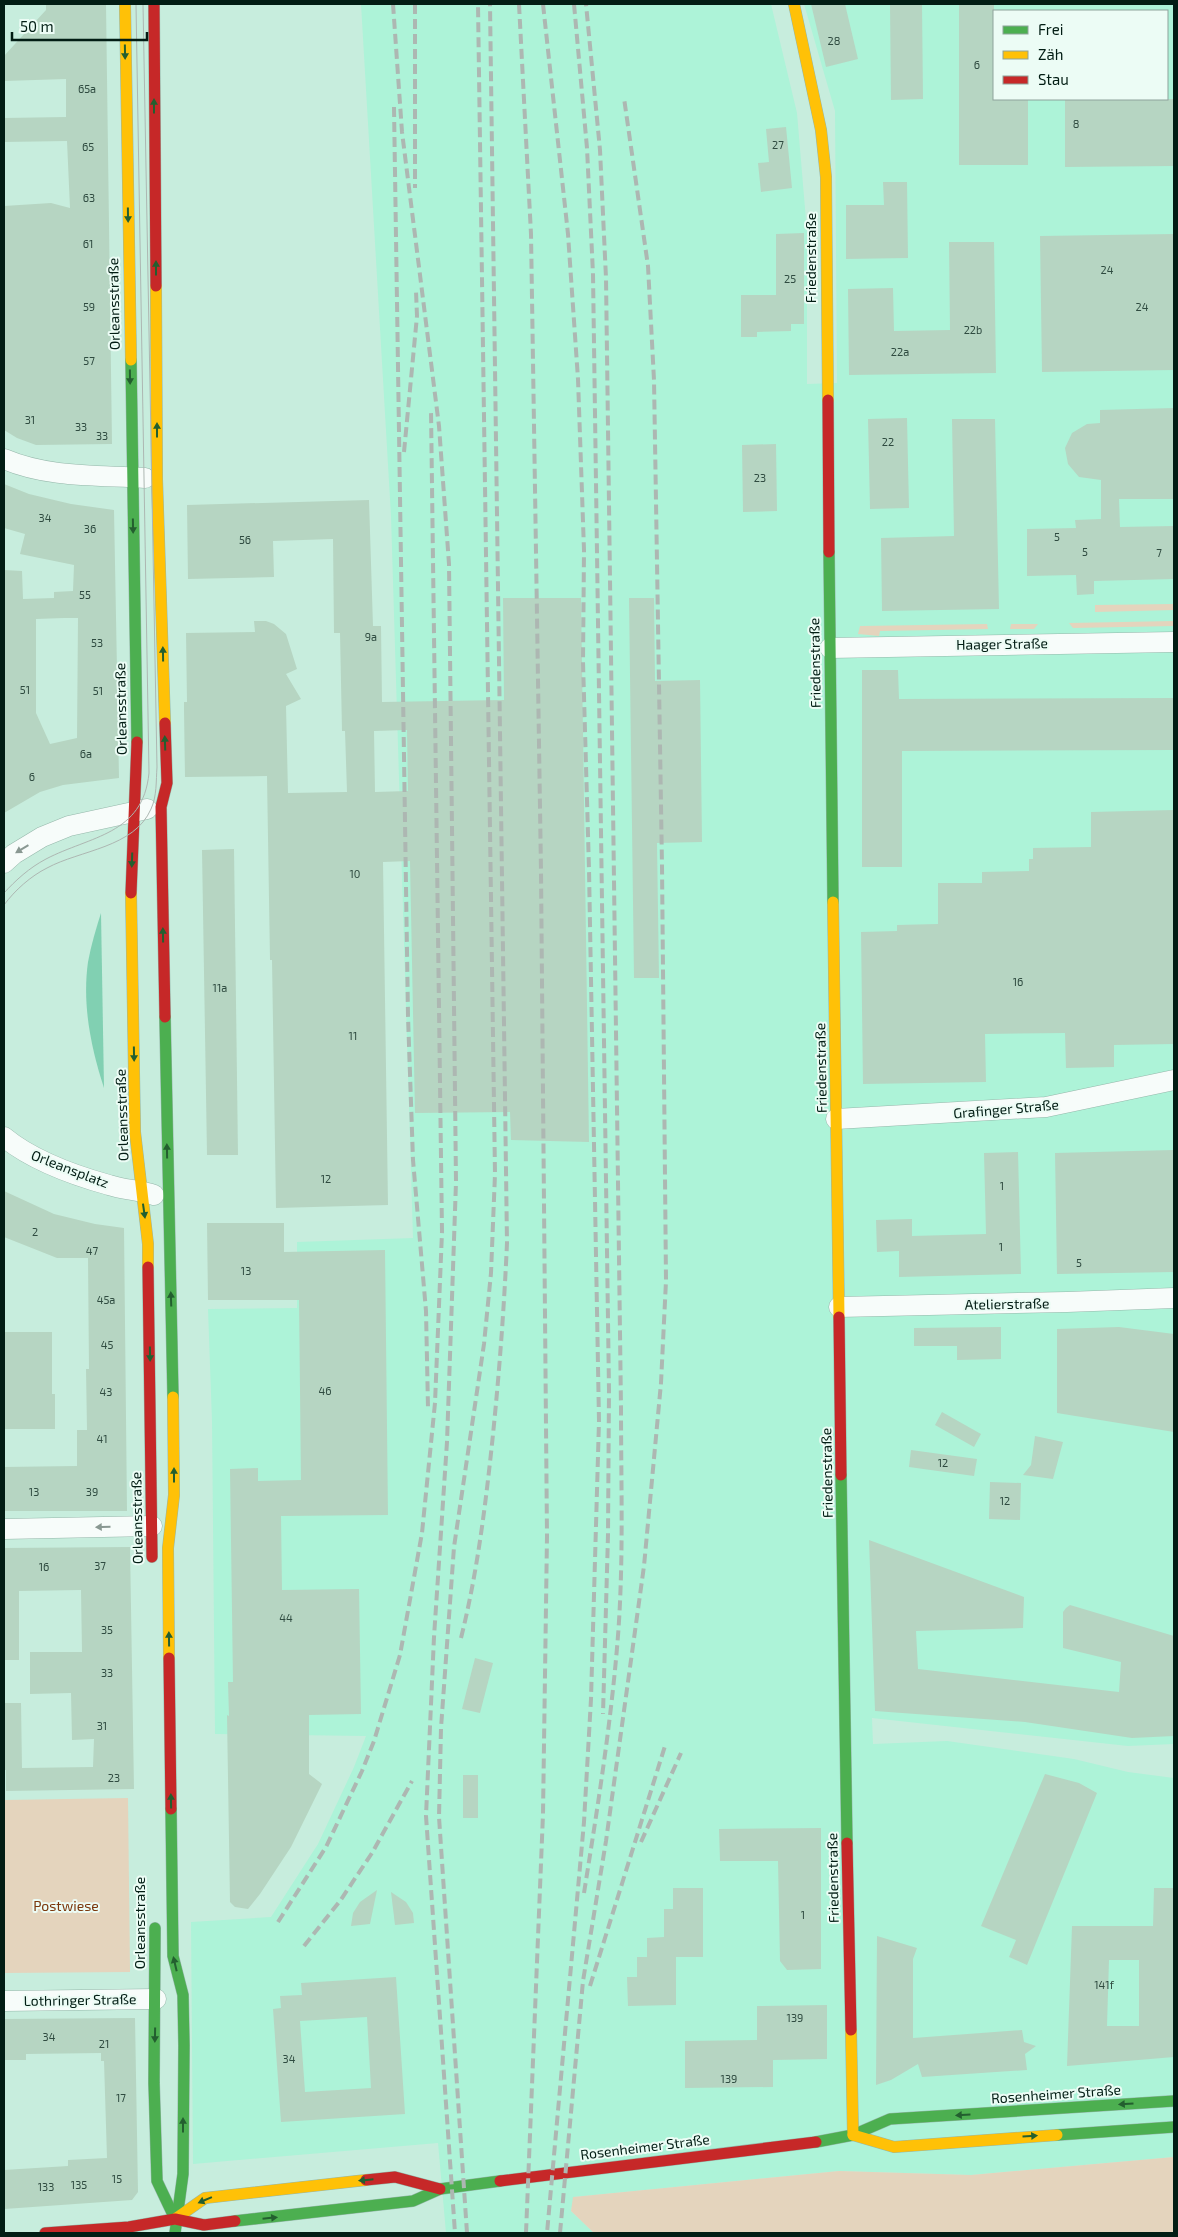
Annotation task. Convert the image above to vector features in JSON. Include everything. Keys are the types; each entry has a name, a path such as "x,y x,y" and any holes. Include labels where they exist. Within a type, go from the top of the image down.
{"main road":[{"name":"Orleansstraße","path":"125,4 137,756 131,877 135,1112 141,1191 148,1244 161,1525 168,1548 173,1956 183,1995 184,2044 183,2174 175,2233"},
{"name":"Orleansstraße","path":"152,1572 161,1525 174,1495 161,807 167,783 157,479 154,4"},
{"name":"Friedenstraße","path":"794,4 819,121 826,176 836,1120 853,2135"},
{"name":"Orleansstraße","path":"155,1915 156,2000 154,2083 157,2181 176,2219"},
{"name":"Rosenheimer Straße","path":"45,2233 129,2227 176,2219 204,2225 413,2201 440,2189 577,2170 811,2143 853,2135 890,2119 1174,2101"},
{"name":"Rosenheimer Straße","path":"853,2135 894,2146 1174,2127"},
{"name":"Rosenheimer Straße","path":"176,2219 205,2198 395,2177 440,2189"}],"street":[{"path":"4,459 53,473 78,476 157,479"},
{"name":"Haager Straße","path":"830,648 1174,642"},
{"path":"4,863 14,854 42,837 69,826 161,807"},
{"name":"Grafinger Straße","path":"836,1120 1046,1107 1174,1080"},
{"name":"Orleansplatz","path":"4,1138 24,1151 57,1167 111,1186 141,1191 168,1199"},
{"name":"Atelierstraße","path":"839,1307 1174,1298"},
{"path":"4,1529 161,1525"},
{"name":"Lothringer Straße","path":"4,2001 156,2000"}],"shaded area":[{"path":"361,4 771,4 797,113 807,232 807,384 837,383 835,111 804,4 1174,4 1174,1744 1128,1746 872,1718 873,1744 947,1741 1074,1759 1128,1772 1174,1778 1174,2157 971,2175 839,2171 574,2197 571,2211 594,2233 446,2233 438,2143 193,2164 191,1922 271,1917 318,1844 354,1767 366,1736 215,1734 212,1421 208,1309 297,1308 297,1242 413,1238 391,516"},
{"path":"101,913 104,1088 92,1042 86,994 88,962"}],"green space":[{"path":"1174,604 1174,610 1095,612 1095,605"},
{"path":"1174,621 1174,626 1073,628 1069,623"},
{"path":"987,624 988,629 880,631 879,636 858,634 860,626"},
{"path":"1011,624 1038,624 1034,629 1010,629"},
{"name":"Postwiese","path":"128,1798 130,1972 4,1973 4,1800"},
{"path":"1174,2157 1174,2233 594,2233 571,2211 573,2197 839,2171 971,2175"}],"building":[{"path":"46,4 106,4 112,444 36,445 17,438 4,430 4,206 51,203 70,208 67,141 4,142 4,118 66,117 66,79 4,81 4,56 46,10"},
{"path":"811,4 845,4 858,59 826,67"},
{"path":"890,4 922,4 923,99 891,100"},
{"path":"959,4 994,4 993,100 1028,100 1028,165 959,165"},
{"path":"1174,99 1174,166 1065,167 1065,100"},
{"path":"786,127 792,188 761,192 758,163 769,162 766,129"},
{"path":"883,182 907,182 908,258 846,259 846,205 884,205"},
{"path":"804,233 804,324 791,324 791,331 757,332 757,337 741,337 741,295 776,295 776,234"},
{"path":"1174,234 1174,370 1042,372 1040,236"},
{"path":"949,242 994,242 996,373 849,375 848,289 893,288 894,331 950,330"},
{"path":"1174,408 1174,499 1119,499 1120,527 1174,526 1174,579 1094,581 1094,594 1077,595 1076,575 1027,576 1027,529 1076,528 1075,520 1101,519 1101,480 1079,477 1068,464 1065,448 1072,433 1087,424 1100,423 1100,410"},
{"path":"907,418 909,508 870,509 868,419"},
{"path":"952,419 995,419 999,609 882,611 881,538 954,536"},
{"path":"776,444 777,511 743,512 742,445"},
{"path":"4,484 29,494 71,504 114,510 119,778 63,785 40,792 4,813 4,570 22,571 23,599 54,598 54,592 73,591 74,565 20,554 25,534 4,528","holes":["78,618 77,738 50,744 36,713 36,619"]},
{"path":"369,500 373,626 381,626 382,702 504,700 503,598 581,598 589,1142 511,1140 510,1112 415,1113 410,861 383,862 388,1205 276,1208 267,776 185,777 184,702 187,702 186,633 255,632 254,621 266,621 274,624 286,634 297,669 286,674 301,699 286,706 288,793 347,792 345,731 342,731 340,633 334,633 333,539 273,541 274,577 188,579 187,505","holes":["407,730 408,791 375,792 374,731"]},
{"path":"629,598 654,598 655,681 700,680 702,842 657,843 659,978 634,978"},
{"path":"862,670 898,670 899,699 1174,698 1174,750 902,751 902,867 862,867"},
{"path":"1174,810 1174,1044 1114,1045 1114,1067 1066,1068 1065,1033 985,1034 986,1082 863,1084 861,932 897,931 897,925 938,924 938,883 982,883 982,872 1029,871 1029,859 1033,859 1033,848 1091,847 1091,812"},
{"path":"234,849 238,1155 207,1155 202,850"},
{"path":"1173,1150 1174,1272 1057,1274 1055,1153"},
{"path":"1018,1152 1021,1274 899,1277 899,1251 877,1252 876,1220 912,1219 912,1236 986,1234 984,1153"},
{"path":"4,1191 54,1214 95,1224 124,1228 127,1511 4,1511 4,1467 77,1466 77,1430 87,1430 86,1369 89,1369 88,1258 57,1258 4,1237"},
{"path":"207,1223 284,1223 284,1252 385,1250 388,1515 281,1516 282,1590 359,1589 361,1714 309,1715 309,1774 322,1784 291,1847 248,1909 235,1907 230,1902 227,1715 229,1716 228,1682 233,1682 230,1469 258,1468 258,1481 301,1480 299,1300 208,1300"},
{"path":"1001,1327 1001,1359 957,1360 957,1346 914,1346 914,1328"},
{"path":"1119,1327 1174,1334 1174,1432 1057,1413 1057,1329"},
{"path":"4,1332 52,1332 52,1394 55,1394 55,1429 4,1429"},
{"path":"942,1412 981,1434 974,1447 935,1425"},
{"path":"1035,1436 1063,1442 1053,1479 1023,1475 1031,1465"},
{"path":"911,1450 977,1459 974,1476 909,1467"},
{"path":"990,1482 1021,1483 1020,1520 989,1519"},
{"path":"869,1540 1024,1597 1023,1628 916,1631 918,1669 1119,1692 1121,1662 1063,1648 1063,1612 1066,1608 1070,1605 1174,1636 1174,1736 1132,1738 1025,1722 875,1711"},
{"path":"130,1547 134,1789 6,1791 6,1770 4,1770 4,1703 21,1703 22,1768 93,1767 94,1739 72,1740 71,1693 30,1694 30,1652 82,1652 81,1590 19,1591 19,1660 4,1660 4,1548"},
{"path":"475,1658 493,1663 480,1713 462,1709"},
{"path":"1045,1774 1079,1783 1097,1793 1027,1965 1009,1957 1016,1940 981,1926"},
{"path":"463,1775 478,1775 478,1818 463,1818"},
{"path":"821,1828 821,1969 787,1970 780,1961 778,1861 720,1861 719,1829"},
{"path":"673,1888 703,1888 703,1957 676,1957 676,2005 628,2006 627,1977 637,1977 637,1957 647,1957 647,1938 664,1937 664,1909 673,1909"},
{"path":"1154,1888 1174,1888 1174,2057 1067,2066 1072,1926 1153,1926","holes":["1109,1960 1139,1960 1139,2026 1107,2026"]},
{"path":"377,1890 370,1924 351,1926 353,1913 360,1902"},
{"path":"391,1892 406,1902 413,1913 414,1923 395,1925"},
{"path":"877,1936 917,1948 913,1959 913,2038 1022,2030 1024,2042 1036,2046 1025,2054 1027,2070 922,2077 918,2064 891,2080 876,2085"},
{"path":"396,1977 405,2114 281,2122 273,2009 281,2008 280,1996 302,1995 301,1983","holes":["367,2017 371,2088 305,2092 300,2021"]},
{"path":"827,2005 827,2059 773,2060 773,2087 685,2088 685,2041 757,2040 757,2006"},
{"path":"135,2018 138,2192 132,2200 4,2209 4,2170 68,2166 68,2160 107,2158 104,2061 101,2061 101,2053 26,2054 26,2060 4,2060 4,2019"}],"tram line":[{"path":"4,893 23,874 46,859 112,831 125,821 137,809 145,794 149,773 136,4"},
{"path":"4,905 13,894 41,871 105,846 132,832 143,822 151,809 155,794 157,767 143,4"}],"railway":[{"path":"393,4 402,132 439,426 449,564 456,1182 447,1442 434,1637 426,1816 455,2233"},
{"path":"415,4 415,188"},
{"path":"467,2233 439,1817 441,1728 454,1547 484,1344 491,1273 495,1174 478,4"},
{"path":"461,1638 476,1566 495,1419 507,1243 490,4"},
{"path":"519,4 531,234 541,871 547,1536 543,1814 526,2233"},
{"path":"543,4 568,234 578,379 584,550 583,662 589,869 599,1421 591,1699 584,1822 547,2233"},
{"path":"574,4 587,148 593,274 609,1390 608,1535 603,1714"},
{"path":"584,1893 611,1709 621,1588 622,1528 606,278 600,150 586,4"},
{"path":"560,2233 583,1981 606,1841 644,1566 661,1383 666,1281 662,866 654,380 648,266 624,98"},
{"path":"394,107 408,1016 413,1160 426,1311 428,1408"},
{"path":"404,452 417,316 416,291"},
{"path":"278,1922 326,1847 374,1741 400,1655 422,1533 435,1403 442,1232 431,411"},
{"path":"590,1986 665,1746"},
{"path":"641,1842 681,1753"},
{"path":"304,1946 340,1901 372,1853 412,1781"}],"traffic: fast":[{"path":"131,360 137,742"},
{"path":"829,552 833,902"},
{"path":"165,1017 173,1397"},
{"path":"841,1475 847,1843"},
{"path":"171,1809 173,1956 183,1995 184,2045 183,2174 175,2233"},
{"path":"155,1928 154,2083 157,2181 175,2219"},
{"path":"816,2142 853,2135 890,2119 1174,2101"},
{"path":"1057,2135 1174,2127"},
{"path":"235,2221 413,2201 440,2189 500,2181"}],"traffic: slow":[{"path":"125,4 131,360"},
{"path":"794,4 821,130 826,177 828,400"},
{"path":"156,286 157,479 165,723"},
{"path":"131,893 135,1132 148,1244 148,1267"},
{"path":"833,902 839,1317"},
{"path":"169,1658 168,1548 174,1495 173,1397"},
{"path":"851,2030 853,2135"},
{"path":"853,2135 894,2147 1057,2135"},
{"path":"175,2219 205,2198 366,2180"}],"traffic: jam":[{"path":"154,4 156,286"},
{"path":"828,400 829,552"},
{"path":"165,723 167,783 161,807 165,1017"},
{"path":"131,893 137,742"},
{"path":"148,1267 152,1557"},
{"path":"839,1317 841,1475"},
{"path":"169,1658 171,1809"},
{"path":"847,1843 851,2030"},
{"path":"500,2181 816,2142"},
{"path":"366,2180 395,2177 440,2189"},
{"path":"45,2233 129,2227 175,2219 204,2225 235,2221"}]}
